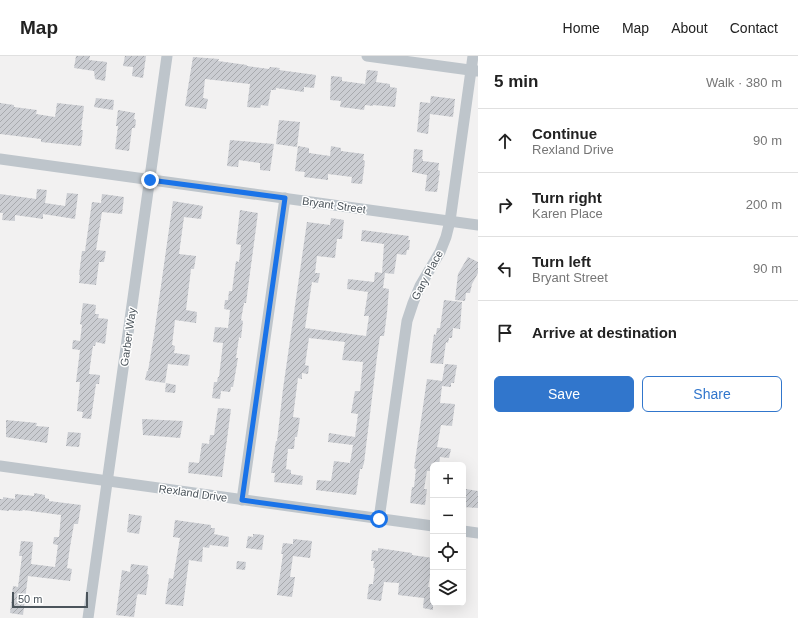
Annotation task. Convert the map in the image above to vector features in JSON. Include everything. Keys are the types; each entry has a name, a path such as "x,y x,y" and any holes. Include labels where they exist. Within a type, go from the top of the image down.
{"street":[{"name":"Garber Way","path":"88,618 167,56"},
{"path":"367,56 474,71"},
{"name":"Gary Place","path":"379,519 408,321 412,303 440,252 450,221 474,71 473,56"},
{"name":"Bryant Street","path":"0,159 478,225"},
{"path":"242,500 285,198"},
{"name":"Rexland Drive","path":"0,466 430,526"},
{"path":"466,531 478,533"}],"building":[{"path":"76,56 90,56 89,60 107,62 105,81 95,79 94,71 74,68"},
{"path":"125,56 146,56 143,78 132,76 133,67 123,66"},
{"path":"193,57 219,59 218,61 247,66 269,69 270,67 280,68 279,70 316,75 314,88 304,87 304,92 276,88 276,90 271,90 268,106 261,105 260,108 247,107 250,84 205,79 203,98 208,99 206,109 185,106"},
{"path":"367,70 378,71 376,82 390,84 390,87 397,88 395,107 365,105 364,110 340,107 341,101 330,100 331,76 342,77 342,81 365,84"},
{"path":"431,96 455,99 453,117 430,114 428,134 417,132 420,102 430,103"},
{"path":"96,98 114,100 113,110 94,107"},
{"path":"0,103 14,105 14,107 37,110 36,114 55,117 57,103 84,106 81,146 41,142 41,139 0,134"},
{"path":"118,110 135,113 135,128 132,128 129,151 115,149 118,126 116,126"},
{"path":"279,120 300,122 297,147 276,144"},
{"path":"230,140 274,144 270,171 260,170 260,163 239,160 238,167 227,166"},
{"path":"298,146 309,148 309,153 330,156 331,146 341,148 341,151 364,154 363,160 365,161 362,184 351,183 352,177 328,174 328,180 304,177 305,172 295,171"},
{"path":"414,149 423,150 423,161 439,163 438,170 440,171 437,192 425,191 427,175 412,172"},
{"path":"37,189 47,190 45,203 65,206 67,193 78,194 75,219 43,214 43,219 15,215 15,221 2,220 3,213 0,213 0,194 36,199"},
{"path":"102,194 124,197 122,214 102,212 96,250 106,251 104,262 99,262 96,285 79,283 82,251 85,251 92,202 101,203"},
{"path":"173,201 203,206 201,219 184,217 179,254 196,256 194,269 191,269 186,310 197,312 196,323 175,320 172,345 175,346 174,353 190,355 188,366 168,364 165,383 145,380 154,335"},
{"path":"240,210 258,213 246,303 244,303 241,320 243,321 241,338 239,337 236,358 238,358 233,387 231,387 230,392 221,391 220,399 212,398 214,382 217,382 219,377 223,343 213,342 215,327 228,328 230,310 224,309 225,300 228,300 229,291 232,291 236,261 239,262 241,245 236,244"},
{"path":"331,218 344,220 342,239 337,239 335,258 317,256 315,273 320,273 318,283 312,282 305,328 366,336 369,316 364,316 368,292 347,289 348,279 374,282 375,272 382,273 384,244 361,241 362,230 409,236 408,240 410,240 409,250 407,250 406,255 397,254 394,274 385,273 383,288 389,289 384,336 380,336 364,463 362,469 360,469 356,495 316,490 317,480 331,481 334,461 350,463 353,445 328,442 329,433 355,437 358,414 351,413 355,391 360,391 363,362 342,360 345,342 309,338 305,365 309,366 308,374 302,373 302,379 298,378 293,417 300,418 297,437 295,437 294,449 288,449 286,469 291,470 291,474 303,476 302,485 274,482 275,473 271,473 277,441 307,222 330,225"},
{"path":"468,257 478,262 478,273 472,284 470,293 466,293 465,301 455,300 458,274"},
{"path":"444,300 462,302 460,329 453,328 452,338 449,338 448,343 446,342 443,364 430,363 434,334 436,335 437,328 440,328"},
{"path":"83,303 96,305 95,314 99,314 98,318 108,319 105,344 96,342 95,346 93,346 89,374 100,375 99,384 96,384 91,419 82,418 83,412 77,411 80,382 76,382 80,350 72,349 73,340 80,341 82,325 80,324"},
{"path":"445,364 457,365 454,383 451,383 451,387 442,386 440,403 455,404 452,426 441,425 437,447 451,449 449,458 440,457 439,462 430,462 430,471 427,471 424,489 427,489 425,505 410,503 412,487 414,487 416,469 414,468 427,379 442,381"},
{"path":"166,383 176,385 175,393 165,392"},
{"path":"218,408 231,409 222,477 188,473 189,462 199,463 202,443 209,444 210,435 214,435"},
{"path":"142,419 183,421 180,438 143,435"},
{"path":"6,420 37,423 36,426 49,427 47,443 6,437"},
{"path":"68,432 81,433 79,447 66,446"},
{"path":"466,489 478,491 478,508 466,507"},
{"path":"34,493 45,495 45,498 49,499 49,501 81,505 78,524 74,524 70,547 67,568 72,569 70,581 28,576 23,615 10,613 13,586 18,587 22,556 19,556 21,541 33,542 31,564 55,567 58,545 53,544 54,537 59,537 61,515 23,510 0,510 0,499 3,499 3,497 15,499 15,494 34,496"},
{"path":"129,514 142,516 139,534 127,532"},
{"path":"175,520 211,525 211,528 215,528 214,534 229,537 228,547 210,545 209,548 203,547 202,562 189,560 183,606 165,604 169,578 173,579 180,538 173,537"},
{"path":"253,534 264,535 262,550 246,548 248,536 253,537"},
{"path":"293,539 312,541 310,558 293,556 290,577 295,577 292,597 277,595 283,554 281,554 283,543 293,544"},
{"path":"378,548 412,553 412,555 430,558 430,577 428,587 430,587 430,606 433,606 433,610 423,608 424,598 398,595 399,583 384,582 381,601 367,599 369,584 373,584 375,568 373,568 374,561 371,561 372,550 378,551"},
{"path":"237,561 246,562 245,570 236,569"},
{"path":"131,564 148,566 147,574 149,575 146,595 138,594 134,617 116,615 122,570 130,572"}],"route":[{"path":"150,180 285,198 242,500 379,519"}]}
